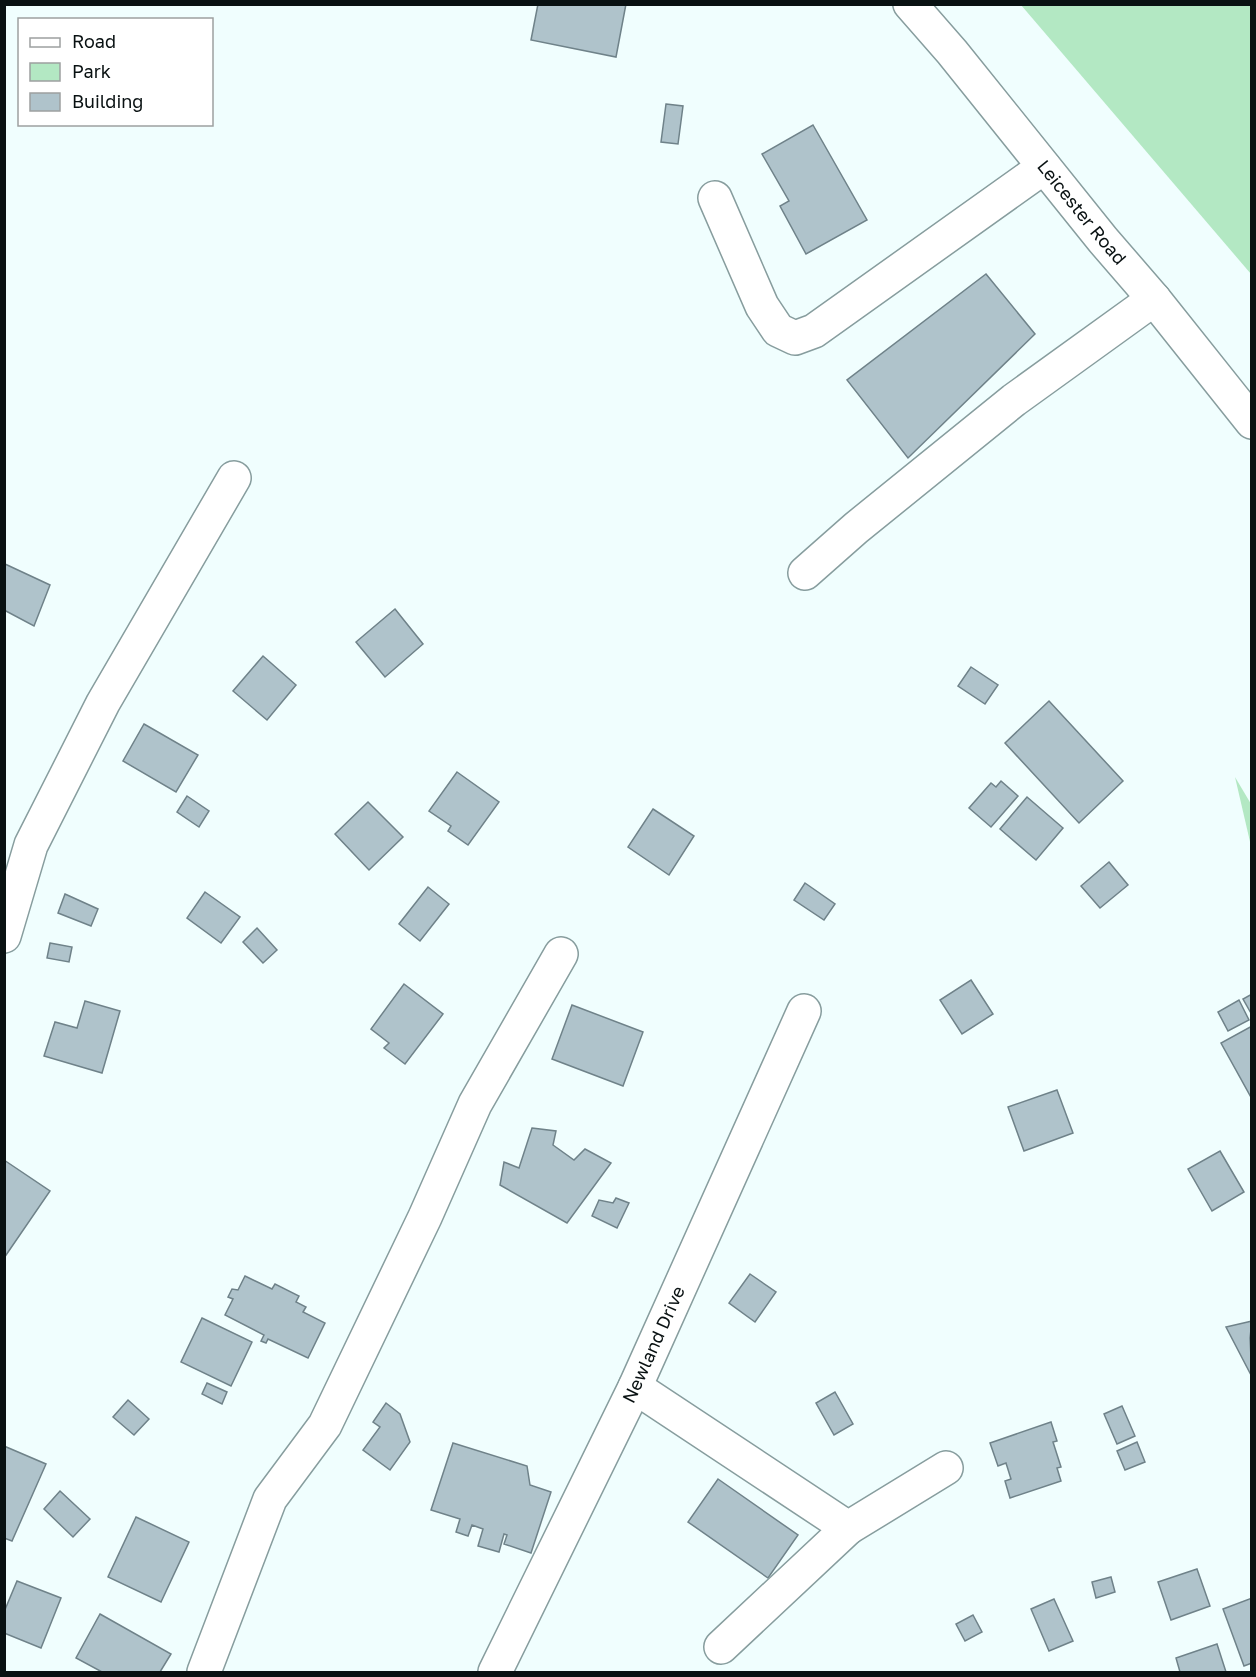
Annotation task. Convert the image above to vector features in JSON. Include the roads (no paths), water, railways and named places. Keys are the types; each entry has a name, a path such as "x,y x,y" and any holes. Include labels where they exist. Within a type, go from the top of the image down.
{"street":[{"name":"Leicester Road","path":"910,4 1154,299 1251,422"},
{"path":"716,198 762,306 778,330 795,338 814,330 1044,167"},
{"path":"805,573 856,528 1014,400 1154,299"},
{"path":"4,936 36,835 103,703 234,478"},
{"path":"204,1672 270,1499 325,1425 425,1217 475,1104 561,954"},
{"name":"Newland Drive","path":"495,1672 635,1387 804,1011"},
{"path":"635,1387 848,1528"},
{"path":"721,1647 848,1528 946,1468"}]}
